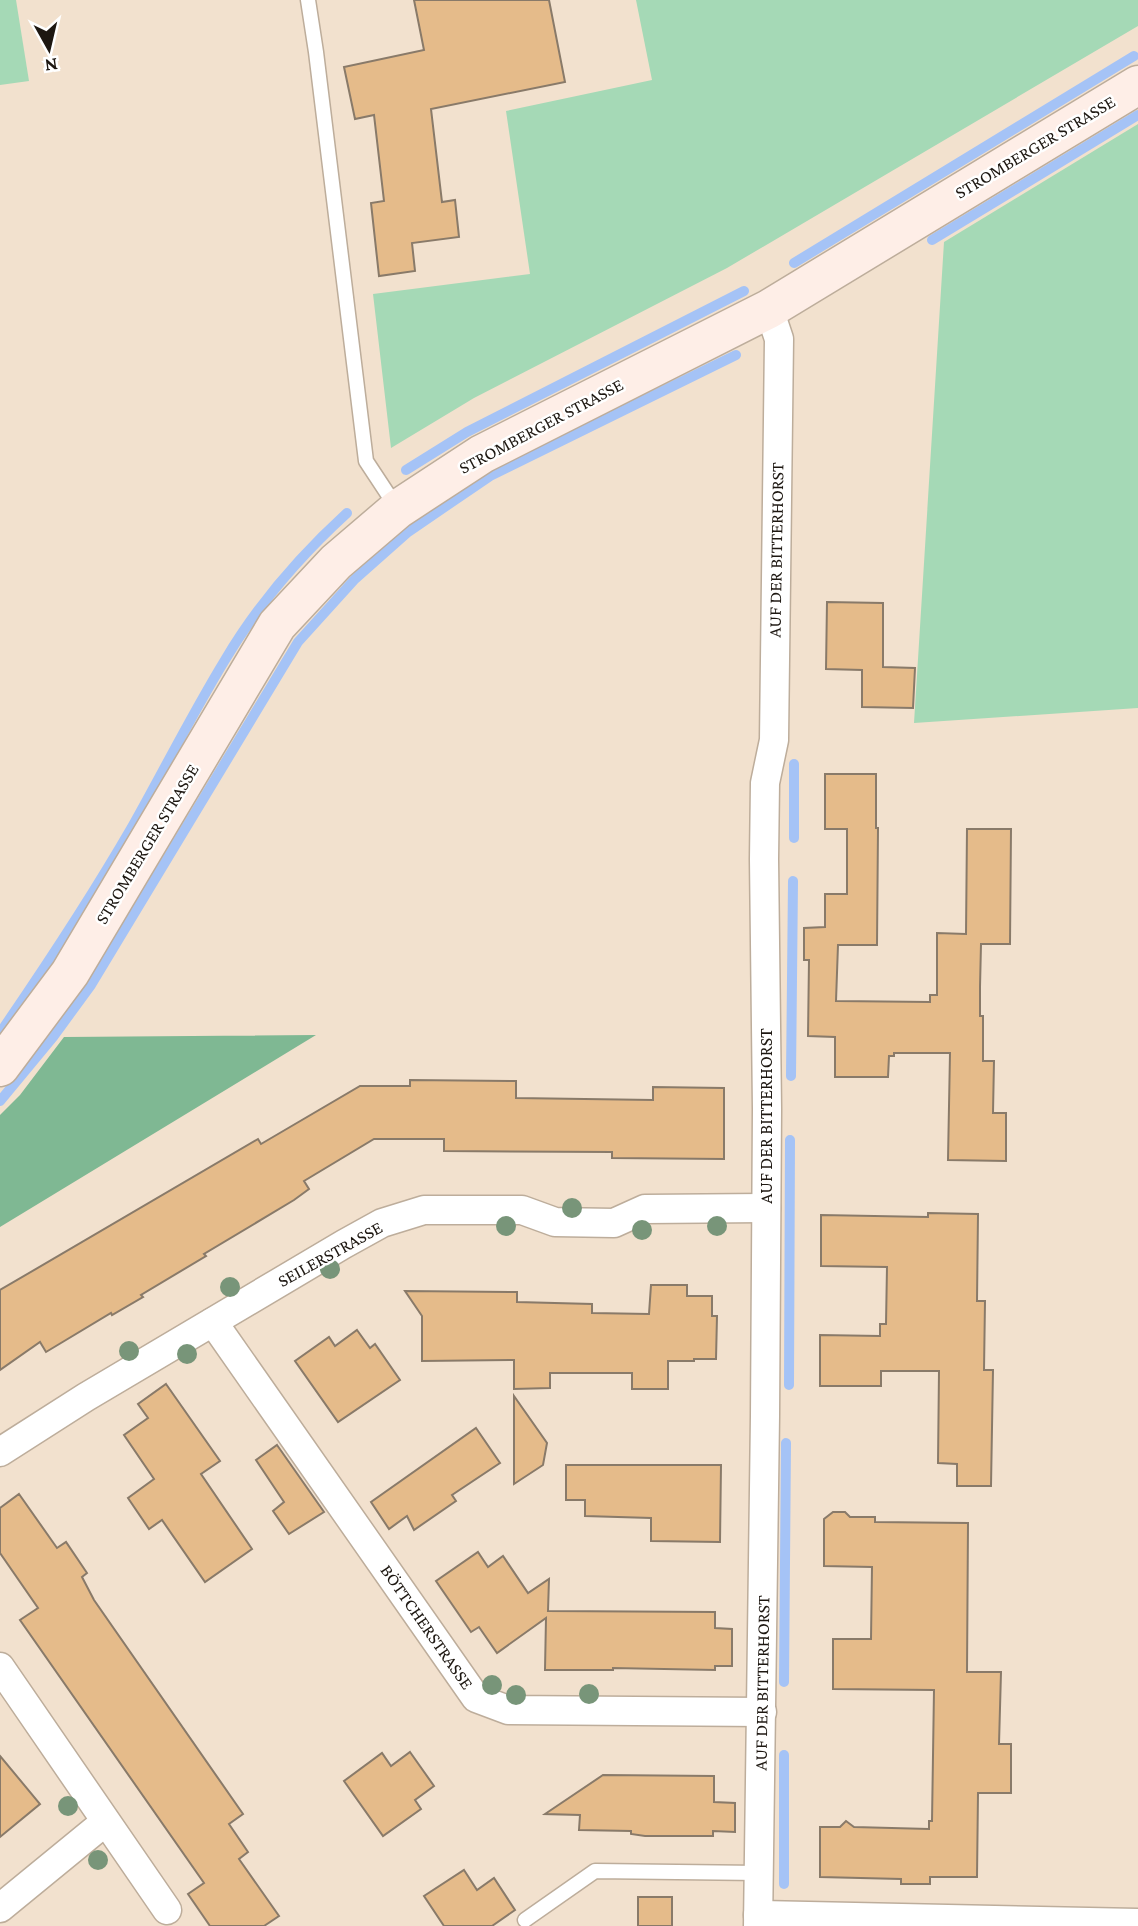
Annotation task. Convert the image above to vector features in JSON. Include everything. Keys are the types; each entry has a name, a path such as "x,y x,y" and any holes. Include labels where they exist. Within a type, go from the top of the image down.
{"main road":[{"name":"STROMBERGER STRASSE","path":"0,1067 70,972 277,625 336,562 398,509 482,454 769,309 1138,85"}],"street":[{"name":"AUF DER BITTERHORST","path":"758,1921 767,1110 765,782 774,740 779,339 769,309"},
{"name":"SEILERSTRASSE","path":"0,1452 86,1397 382,1223 424,1210 522,1210 555,1222 614,1223 645,1209 766,1208"},
{"name":"BÖTTCHERSTRASSE","path":"213,1322 477,1698 508,1710 762,1712"},
{"path":"0,1667 167,1910"},
{"path":"0,1908 105,1822"},
{"path":"758,1921 1138,1923"}],"lane":[{"path":"308,0 366,461 398,509"},
{"path":"525,1920 595,1871 759,1873"}],"green space":[{"path":"0,0 16,0 29,81 0,85"},
{"path":"636,0 1138,0 1138,26 727,268 474,398 391,448 373,294 530,274 506,111 652,80"},
{"path":"1138,124 1138,708 914,723 944,242"},
{"path":"316,1035 0,1227 0,1115 20,1095 64,1037"}],"building":[{"path":"414,0 549,0 565,82 431,109 442,202 455,200 459,237 412,243 415,271 379,276 371,203 384,201 374,115 355,119 344,67 424,50"},
{"path":"827,602 883,603 883,667 915,668 913,708 862,707 862,670 826,669"},
{"path":"825,774 876,774 877,945 838,945 836,1001 930,1002 930,995 937,995 937,933 966,934 967,829 1011,829 1010,944 981,944 980,987 983,1061 994,1061 993,1113 1006,1113 1006,1161 948,1160 950,1053 894,1053 894,1056 889,1056 888,1077 835,1077 835,1037 808,1036 809,960 804,960 804,928 825,927 825,894 847,894 847,829 825,829"},
{"path":"410,1080 516,1081 516,1098 653,1100 653,1087 724,1088 724,1159 612,1158 612,1152 444,1151 444,1139 374,1139 304,1181 309,1189 294,1200 204,1254 206,1256 141,1295 143,1297 46,1352 40,1342 0,1370 0,1290 258,1139 261,1144 360,1086 410,1086"},
{"path":"928,1213 978,1214 977,1301 985,1301 984,1370 993,1370 991,1486 957,1486 957,1464 938,1463 939,1371 881,1371 881,1386 820,1386 820,1335 880,1336 880,1324 886,1324 887,1267 821,1266 821,1215 928,1217"},
{"path":"651,1285 687,1285 687,1296 712,1296 712,1316 717,1316 716,1359 668,1361 668,1389 632,1389 632,1373 550,1373 550,1388 514,1389 514,1360 422,1361 422,1316 405,1291 517,1292 517,1302 592,1304 592,1313 649,1314"},
{"path":"357,1330 370,1348 375,1344 400,1380 338,1422 295,1361 329,1337 335,1346"},
{"path":"166,1384 220,1461 201,1474 252,1549 205,1582 162,1520 149,1529 128,1498 154,1479 124,1435 148,1418 138,1404"},
{"path":"514,1396 547,1443 543,1465 514,1484"},
{"path":"476,1428 500,1463 452,1495 456,1501 414,1530 407,1516 389,1529 371,1502"},
{"path":"277,1445 324,1512 289,1534 273,1511 284,1502 256,1460"},
{"path":"566,1465 721,1465 720,1542 651,1541 651,1518 585,1516 585,1500 566,1500"},
{"path":"19,1494 57,1548 66,1542 87,1573 82,1577 94,1600 243,1814 229,1824 248,1852 239,1859 279,1916 264,1926 210,1926 188,1894 204,1883 20,1620 38,1608 0,1553 0,1508"},
{"path":"833,1512 845,1512 850,1517 875,1517 875,1522 968,1523 967,1672 1001,1672 999,1744 1011,1744 1011,1793 978,1793 977,1877 930,1877 930,1884 901,1884 901,1879 820,1877 820,1827 840,1827 846,1821 854,1827 929,1829 929,1821 932,1821 934,1690 833,1689 833,1639 871,1639 872,1567 824,1566 824,1519"},
{"path":"478,1552 488,1567 503,1556 528,1593 549,1579 548,1611 715,1612 715,1628 732,1629 732,1666 715,1666 715,1670 545,1670 546,1618 497,1653 479,1627 471,1632 436,1581"},
{"path":"410,1752 434,1786 415,1800 421,1809 383,1836 344,1781 382,1753 391,1766"},
{"path":"0,1756 40,1804 0,1837"},
{"path":"603,1775 714,1776 714,1802 735,1803 735,1832 713,1831 713,1836 645,1836 631,1834 631,1831 579,1830 580,1815 545,1814"},
{"path":"464,1870 477,1890 494,1878 515,1910 492,1926 444,1926 424,1896"},
{"path":"638,1897 672,1897 672,1926 638,1926"}],"waterway":[{"path":"794,263 1134,56"},
{"path":"932,240 1138,115"},
{"path":"406,470 467,432 744,291"},
{"path":"0,1101 53,1037 91,985 298,642 355,579 408,532 490,476 736,355"},
{"path":"0,1033 116,853 201,701 251,620 313,546 347,513"},
{"path":"794,764 794,838"},
{"path":"791,1076 793,881"},
{"path":"789,1385 790,1140"},
{"path":"784,1682 786,1443"},
{"path":"784,1755 784,1884"}]}
